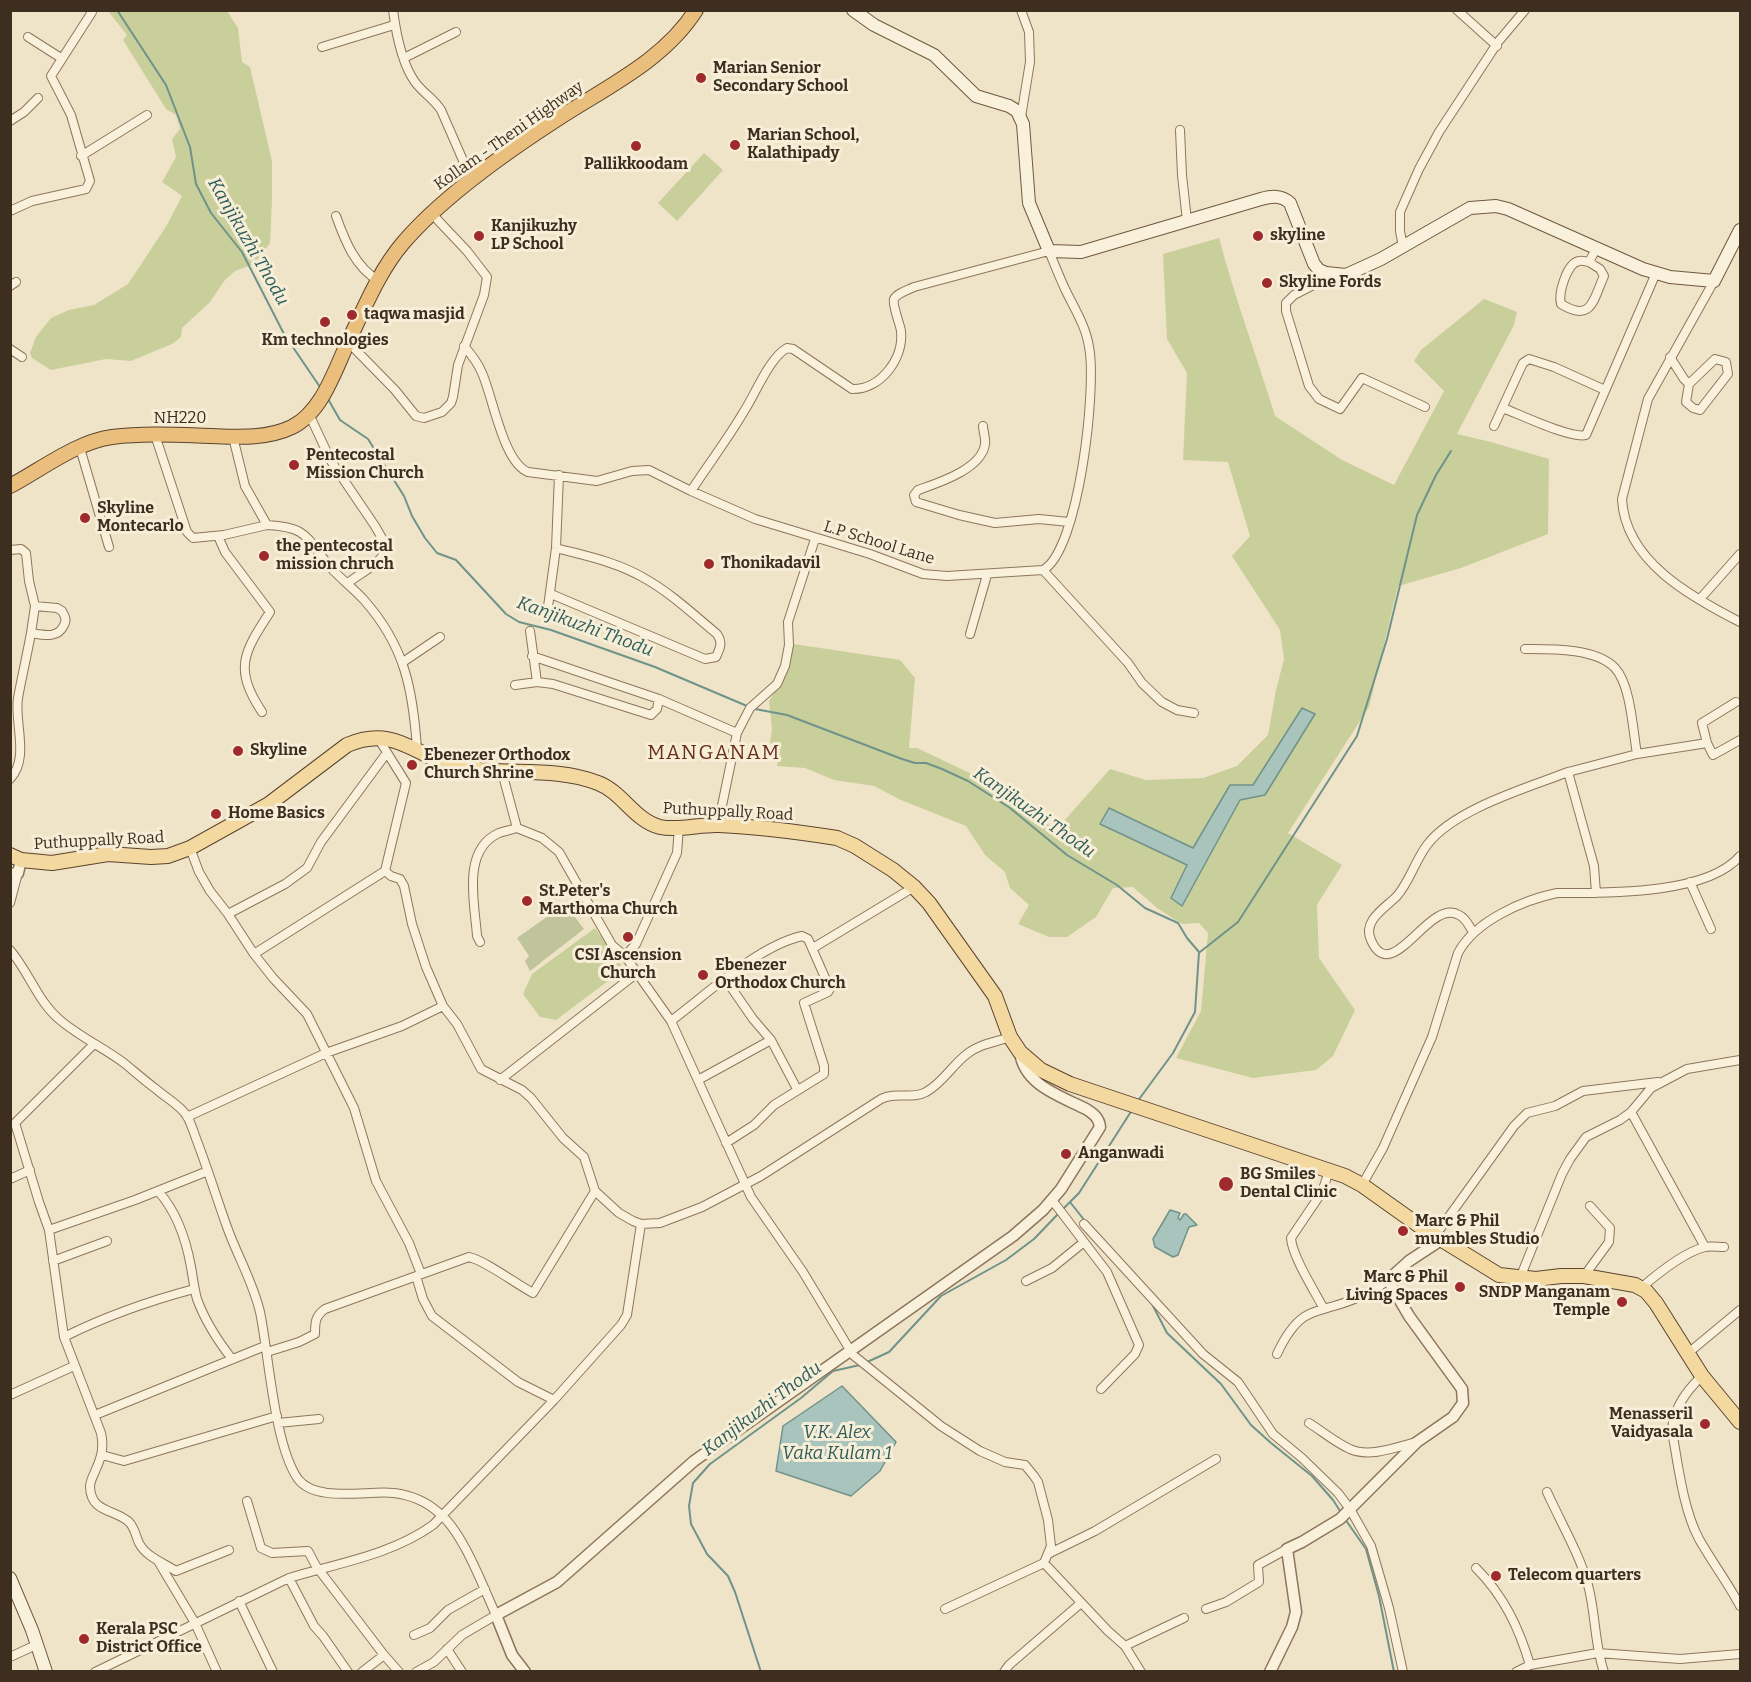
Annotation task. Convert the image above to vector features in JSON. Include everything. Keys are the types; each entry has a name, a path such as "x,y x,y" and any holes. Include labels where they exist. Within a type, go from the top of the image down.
{"highway":[{"name":"Kollam - Theni Highway","path":"333,375 379,281 402,244 444,202 472,181 548,126 660,51 678,35 696,10"},
{"name":"NH220","path":"10,486 80,448 112,437 155,435 233,437 266,435 282,431 294,426 309,414 333,375"}],"main road":[{"path":"853,10 874,25 934,56 976,96 1009,106 1022,117 1029,202 1048,251 1081,252 1270,197 1284,198 1290,203 1314,264 1319,270 1346,275 1382,260 1470,208 1482,206 1508,209 1656,273 1685,279 1714,281 1740,230"},
{"name":"Puthuppally Road","path":"15,866 108,854 168,856 190,848 269,804 346,745 357,740 378,738 417,749 461,768 502,772 547,771 600,783 616,792 651,824 664,828 718,825 837,838 872,856 914,886 929,903 995,996 1010,1037 1020,1052 1041,1070 1070,1084 1329,1171 1362,1185 1438,1238 1499,1275 1536,1279 1584,1276 1641,1288"},
{"path":"1641,1288 1656,1303 1702,1376 1740,1422"},
{"path":"10,1578 46,1671"}],"street":[{"path":"393,10 394,25 409,73 441,110 472,181"},
{"path":"1021,10 1029,32 1030,62 1022,117"},
{"path":"1457,10 1497,46"},
{"path":"1403,247 1400,213 1419,169 1439,132 1498,42 1525,10"},
{"path":"10,211 32,201 86,189 90,181 71,115 51,76 92,12"},
{"path":"322,47 394,25"},
{"path":"404,58 456,32"},
{"path":"28,37 61,58"},
{"path":"10,121 24,112 38,98"},
{"path":"81,156 147,115"},
{"path":"1180,130 1187,221"},
{"path":"348,342 395,390 416,416 424,418 442,412 451,403 464,346 484,295 487,277 467,251 432,214"},
{"path":"336,216 345,243 366,274 379,281"},
{"path":"1589,262 1596,249"},
{"path":"691,491 782,351 787,348 794,349 852,389 864,389 879,380 896,360 901,345 901,332 894,305 894,300 898,295 914,287 1048,251 1086,333 1091,362 1088,429 1069,522 1055,559 1049,567 1043,570 1155,696 1177,710 1194,713"},
{"path":"1578,261 1589,262 1600,269 1604,276 1590,308 1582,312 1574,311 1562,304 1559,297 1561,289 1572,265 1578,261"},
{"path":"1503,408 1582,437 1586,435 1656,273"},
{"path":"1336,274 1293,295 1286,303 1286,311 1309,386 1319,399 1340,409 1362,378 1425,406"},
{"path":"1714,281 1648,399 1639,427 1622,506 1627,527 1640,549 1657,567 1700,599 1740,622"},
{"name":"L.P School Lane","path":"464,346 481,370 503,436 520,469 597,481 649,470 755,519 870,554 923,574 935,576 987,575 1043,570"},
{"path":"10,349 22,357"},
{"path":"1670,357 1689,384"},
{"path":"1494,426 1523,363 1529,359 1554,367 1605,390"},
{"path":"1714,359 1726,362 1728,374 1700,410 1686,402 1689,384 1714,359"},
{"path":"309,414 331,460 387,547 379,560 348,583"},
{"path":"983,426 985,445 980,457 966,470 918,490 914,495 916,502 995,524 1039,519 1069,522"},
{"path":"155,435 187,532 194,538 218,536 267,525 296,529 306,535 332,569 348,583 376,616 403,662 411,694 417,749"},
{"path":"233,437 244,486 267,525"},
{"path":"80,448 109,548"},
{"path":"547,614 552,594 556,548 559,475"},
{"path":"218,536 225,552 270,612 250,643 244,668 249,692 262,712"},
{"path":"718,825 737,733 750,708 769,692 781,677 789,645 788,622 816,539"},
{"path":"552,594 705,659 716,657 720,647 721,640 717,634 664,591 642,577 603,560 556,548"},
{"path":"10,550 21,549 26,553 35,606 18,699 17,728 21,740 20,759 15,774 10,779"},
{"path":"1700,599 1740,554"},
{"path":"970,634 987,575"},
{"path":"31,633 50,636 57,634 64,627 66,620 62,611 57,608 35,606"},
{"path":"530,632 537,682"},
{"path":"403,662 440,637"},
{"path":"1525,649 1552,648 1584,653 1607,662 1617,669 1624,683 1636,754"},
{"path":"532,656 659,699 737,733"},
{"path":"515,685 537,682 572,688 651,715 657,709 659,699"},
{"path":"1736,702 1702,723 1713,755 1740,740"},
{"path":"254,954 386,872 406,788 404,778 386,754 378,738"},
{"path":"1473,932 1458,914 1450,913 1436,918 1420,929 1395,953 1385,954 1378,951 1370,939 1368,928 1372,920 1398,894 1428,844 1446,827 1487,802 1568,772 1636,754 1707,743"},
{"path":"228,914 285,884 307,868 321,842 386,754"},
{"path":"502,772 517,828"},
{"path":"1568,772 1594,866 1596,893"},
{"path":"625,956 636,944 677,853 679,827"},
{"path":"480,942 477,936 473,871 479,849 498,833 517,828 543,838 559,852 612,945 625,956 671,1021 744,1184 803,1272 851,1352 877,1376 941,1426 980,1451 1005,1462 1024,1465 1030,1470 1038,1482 1048,1520 1051,1546 1046,1559"},
{"path":"190,848 199,872 210,891 254,954 307,1014 354,1108 376,1182 401,1225 418,1275 423,1299 432,1316 518,1382 554,1400"},
{"path":"1362,1185 1383,1148 1432,1037 1458,953 1473,932 1498,916 1546,896 1557,893 1629,892 1690,882 1727,869 1740,856"},
{"path":"10,903 15,866"},
{"path":"386,872 400,879 404,886 412,924 426,967 443,1006 457,1024 481,1069 522,1090 531,1098 563,1138 581,1153 588,1165 595,1191 619,1214 641,1224 675,1219 761,1176 891,1094 924,1094 940,1082 968,1053 986,1044 1010,1037"},
{"path":"1690,882 1711,929"},
{"path":"813,948 914,886"},
{"path":"671,1021 746,964 787,940 802,936 808,939 830,989 806,1001 803,1006 825,1071 822,1076 797,1089 774,1105 754,1125 726,1143"},
{"path":"10,950 21,963 40,997 59,1019 124,1063 179,1107 187,1117 260,1311 278,1420 292,1468 302,1483 320,1492 394,1493 427,1504 442,1515 455,1531 496,1615 512,1655 525,1671"},
{"path":"500,1080 637,973"},
{"path":"726,980 749,1014 771,1040 797,1089"},
{"path":"187,1117 326,1053 402,1026 443,1006"},
{"path":"698,1080 771,1040"},
{"path":"15,1123 94,1044"},
{"path":"416,1671 434,1662 462,1635 557,1582 694,1461 1013,1236 1043,1210 1078,1162 1100,1127 1100,1123 1094,1114 1035,1081 1025,1070 1020,1052"},
{"path":"1520,1278 1570,1159 1586,1137 1620,1120 1631,1112 1651,1088 1687,1068 1740,1060"},
{"path":"1277,1354 1284,1339 1295,1325 1313,1312 1365,1295 1388,1280 1438,1238 1514,1126 1527,1113 1555,1106 1583,1091 1665,1081"},
{"path":"10,1112 49,1230 64,1337 103,1443 102,1455 90,1489 95,1501 100,1508 128,1521 146,1553 176,1571 229,1550"},
{"path":"1631,1112 1705,1247"},
{"path":"10,1179 30,1170"},
{"path":"49,1230 208,1171"},
{"path":"1324,1309 1296,1256 1291,1238 1322,1192 1329,1171"},
{"path":"158,1191 167,1201 181,1230 194,1289 207,1322 219,1343 232,1359"},
{"path":"94,1415 232,1359 299,1342 315,1334 315,1322 319,1313 325,1309 469,1257 480,1259 491,1269 533,1293 595,1191"},
{"path":"1052,1200 1107,1272 1139,1345 1135,1354 1101,1389"},
{"path":"1584,1276 1609,1242 1610,1227 1590,1206"},
{"path":"95,1671 289,1578 343,1564 391,1548 423,1533 554,1400 627,1316 641,1224"},
{"path":"1084,1224 1203,1354 1238,1382 1273,1434 1338,1493 1346,1513 1371,1546 1389,1608 1403,1671"},
{"path":"53,1261 107,1241"},
{"path":"1026,1281 1052,1268 1084,1242"},
{"path":"1641,1288 1659,1272 1705,1247 1724,1247"},
{"path":"1206,1609 1226,1602 1259,1582 1258,1565 1302,1542 1346,1513 1417,1442 1454,1417 1463,1403 1462,1389 1409,1316 1388,1280"},
{"path":"64,1337 126,1309 194,1289"},
{"path":"1687,1354 1740,1310"},
{"path":"10,1395 75,1366"},
{"path":"1702,1376 1683,1398 1672,1422 1672,1431 1688,1509 1698,1537 1730,1586 1740,1606"},
{"path":"102,1455 124,1461 278,1420 319,1419"},
{"path":"1309,1423 1349,1449 1360,1452 1382,1450 1417,1442"},
{"path":"945,1609 1046,1559 1216,1459"},
{"path":"1547,1492 1579,1561 1588,1587 1598,1653 1604,1671"},
{"path":"247,1501 261,1548 272,1553 308,1551 318,1569 399,1671"},
{"path":"1270,1671 1292,1627 1296,1612 1287,1549"},
{"path":"156,1558 195,1623 217,1671"},
{"path":"1046,1559 1081,1603 1125,1646 1141,1671"},
{"path":"1476,1568 1491,1583 1509,1610 1522,1639 1530,1665"},
{"path":"289,1578 314,1626 348,1671"},
{"path":"414,1635 430,1628 448,1610 484,1589"},
{"path":"239,1601 273,1671"},
{"path":"1004,1671 1081,1603"},
{"path":"1125,1646 1184,1618"},
{"path":"10,1657 36,1646"},
{"path":"447,1649 462,1671"},
{"path":"1516,1671 1530,1665 1598,1653 1680,1659 1740,1654"},
{"path":"362,1671 384,1655"}],"green space":[{"path":"108,11 227,11 238,28 242,62 250,67 272,161 270,243 254,264 235,271 225,280 210,302 182,328 181,337 172,344 131,361 106,359 51,370 32,358 30,353 36,337 51,318 69,310 94,305 128,284 167,225 182,196 162,182 176,157 172,139 180,129 176,115 166,109 123,40 127,35"},
{"path":"704,153 723,170 677,221 658,203"},
{"path":"1219,238 1275,416 1342,460 1394,485 1444,391 1414,361 1421,350 1484,299 1517,312 1514,325 1457,434 1549,459 1548,534 1461,568 1398,586 1369,707 1288,833 1342,865 1317,905 1319,958 1355,1010 1333,1056 1316,1070 1253,1078 1176,1058 1201,1011 1208,933 1199,923 1182,924 1157,908 1133,887 1113,888 1096,917 1067,937 1049,937 1018,924 1029,905 1010,888 1005,872 985,855 966,826 901,800 874,786 834,780 805,768 777,766 781,744 770,743 772,729 769,701 786,674 794,644 900,660 915,678 909,748 917,748 993,784 1056,830 1110,769 1146,780 1203,778 1237,766 1268,735 1284,659 1280,630 1232,556 1250,536 1228,462 1183,460 1187,373 1167,339 1163,254"},
{"path":"565,904 584,929 530,971 525,961 529,956 517,938"},
{"path":"595,928 624,969 556,1020 540,1017 523,994 532,974"}],"water":[{"path":"1302,708 1315,714 1265,795 1240,800 1182,906 1171,898 1187,865 1100,824 1109,808 1193,848 1230,785 1253,785"},
{"path":"1170,1210 1180,1213 1178,1218 1180,1220 1186,1214 1197,1225 1189,1227 1178,1255 1173,1257 1155,1247 1153,1239"},
{"name":"V.K. Alex Vaka Kulam 1","path":"842,1386 896,1442 880,1471 851,1496 776,1471 783,1426"}],"waterway":[{"name":"Kanjikuzhi Thodu","path":"117,10 166,85 190,147 196,184 211,213 242,252 284,334 320,387"},
{"name":"Kanjikuzhi Thodu","path":"328,399 340,420 368,439 404,496 425,538 437,553 456,560 506,614 519,622 551,630 655,667 747,706"},
{"path":"1200,952 1238,922 1357,736 1387,639 1417,515 1436,475 1451,451"},
{"name":"Kanjikuzhi Thodu","path":"755,709 787,715 902,759 915,763 926,763 968,781 1010,808 1067,855 1117,885 1145,908 1178,923 1199,952 1195,1012 1173,1053 1137,1102"},
{"name":"Kanjikuzhi Thodu","path":"1062,1210 1079,1193 1132,1110"},
{"path":"1070,1202 1085,1221"},
{"name":"Kanjikuzhi Thodu","path":"865,1363 889,1352 941,1296 1006,1260 1034,1239 1058,1214"},
{"path":"1151,1302 1167,1333 1221,1384 1251,1425 1312,1476 1342,1514"},
{"name":"Kanjikuzhi Thodu","path":"761,1672 728,1576 707,1554 691,1524 689,1506 693,1483 710,1464 801,1398 833,1371 860,1365"},
{"path":"1345,1519 1366,1549 1379,1596 1394,1672"}],"place":[{"name":"Marian Senior Secondary School","path":"701,78"},
{"name":"Marian School, Kalathipady","path":"735,145"},
{"name":"Pallikkoodam","path":"636,146"},
{"name":"Kanjikuzhy LP School","path":"479,236"},
{"name":"skyline","path":"1258,236"},
{"name":"Skyline Fords","path":"1267,283"},
{"name":"taqwa masjid","path":"352,315"},
{"name":"Km technologies","path":"325,322"},
{"name":"Pentecostal Mission Church","path":"294,465"},
{"name":"Skyline Montecarlo","path":"85,518"},
{"name":"the pentecostal mission chruch","path":"264,556"},
{"name":"Thonikadavil","path":"709,564"},
{"name":"Skyline","path":"238,751"},
{"name":"Ebenezer Orthodox Church Shrine","path":"412,765"},
{"name":"Home Basics","path":"216,814"},
{"name":"St.Peter's Marthoma Church","path":"527,901"},
{"name":"CSI Ascension Church","path":"628,937"},
{"name":"Ebenezer Orthodox Church","path":"703,975"},
{"name":"Anganwadi","path":"1066,1154"},
{"name":"BG Smiles Dental Clinic","path":"1226,1184"},
{"name":"Marc & Phil mumbles Studio","path":"1403,1231"},
{"name":"Marc & Phil Living Spaces","path":"1460,1287"},
{"name":"SNDP Manganam Temple","path":"1622,1302"},
{"name":"Menasseril Vaidyasala","path":"1705,1424"},
{"name":"Telecom quarters","path":"1496,1576"},
{"name":"Kerala PSC District Office","path":"84,1639"}],"district":[{"name":"MANGANAM","path":"714,753"}]}
